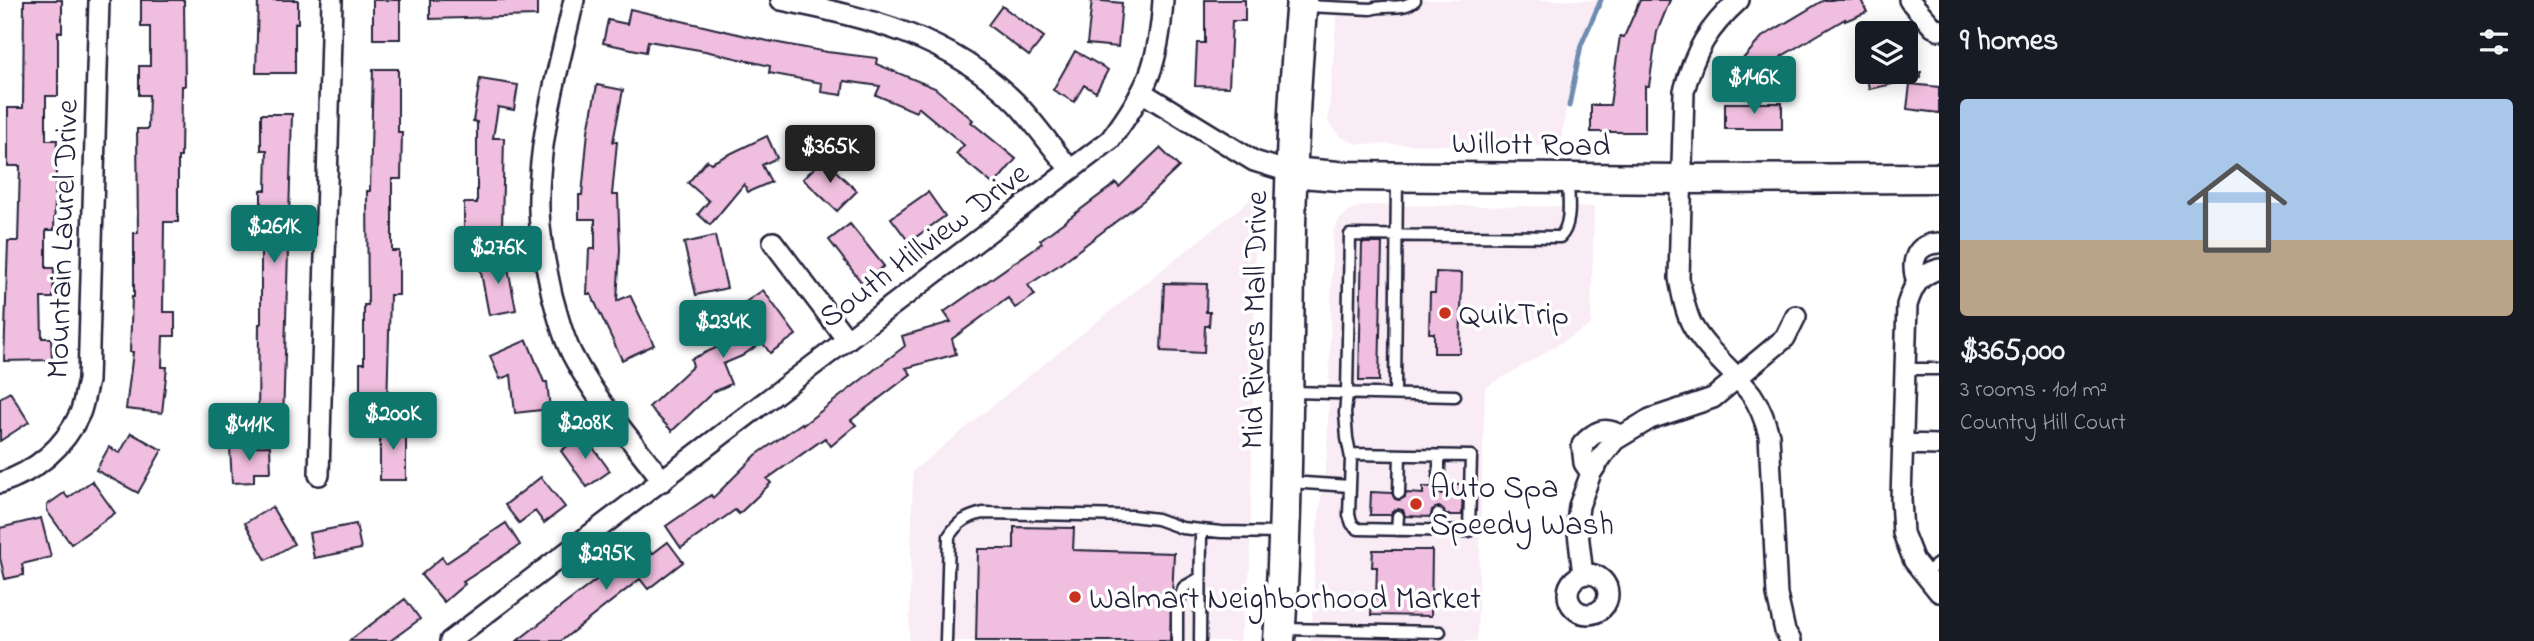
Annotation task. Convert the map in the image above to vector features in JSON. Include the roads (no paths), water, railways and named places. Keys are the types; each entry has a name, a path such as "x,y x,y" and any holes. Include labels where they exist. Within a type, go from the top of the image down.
{"main road":[{"name":"Mid Rivers Mall Drive","path":"1277,637 1284,533 1290,172 1301,3"},
{"name":"Willott Road","path":"1290,172 1338,176 1682,180 1939,178"}],"street":[{"name":"Mountain Laurel Drive","path":"0,483 17,478 44,461 65,437 80,412 88,381 99,0"},
{"path":"319,475 332,0"},
{"path":"574,0 551,103 541,164 539,211 545,267 558,317 574,359 599,398 663,481"},
{"path":"780,0 861,17 911,33 943,49 981,73 1016,103 1070,169"},
{"name":"South Hillview Drive","path":"450,641 1110,140 1143,93 1154,65 1160,37 1163,0"},
{"path":"1740,0 1710,30 1692,64 1684,91 1679,278 1692,324 1753,396 1763,413 1769,435 1777,595 1791,641"},
{"path":"1909,0 1933,27 1939,30"},
{"name":"Willott Road","path":"1143,93 1254,161 1290,172"},
{"path":"773,242 847,340"},
{"path":"1917,282 1913,269 1916,253 1926,245 1939,243"},
{"path":"1939,269 1926,274 1917,282 1907,305 1901,499 1903,533 1914,561 1931,568 1939,592"},
{"path":"1583,575 1577,524 1579,506 1591,473 1603,455 1621,436 1650,419 1713,398 1786,338 1796,316"},
{"path":"1903,444 1939,445"}],"lane":[{"path":"1301,3 1371,9 1380,6 1401,7 1415,0"},
{"path":"1395,394 1397,177"},
{"path":"1351,454 1471,456 1469,531 1358,529 1352,524 1349,515 1351,454 1346,425 1350,234 1560,237 1568,220 1568,178"},
{"path":"1905,369 1939,369"},
{"path":"1287,392 1455,396"},
{"path":"1399,493 1400,455"},
{"path":"1439,456 1439,487"},
{"path":"1285,481 1350,486"},
{"path":"946,641 949,536 966,516 983,513 1132,516 1157,519 1182,528 1284,533"},
{"path":"1438,514 1438,530"},
{"path":"1397,530 1398,516"},
{"path":"1200,641 1201,530"},
{"path":"1177,641 1177,607 1180,596 1184,587 1200,578"},
{"path":"1277,637 1440,632"}],"waterway":[{"path":"1569,106 1581,45 1601,0"}],"place":[{"name":"QuikTrip","path":"1445,313"},
{"name":"Auto Spa Speedy Wash","path":"1416,504"},
{"name":"Walmart Neighborhood Market","path":"1075,597"}]}
